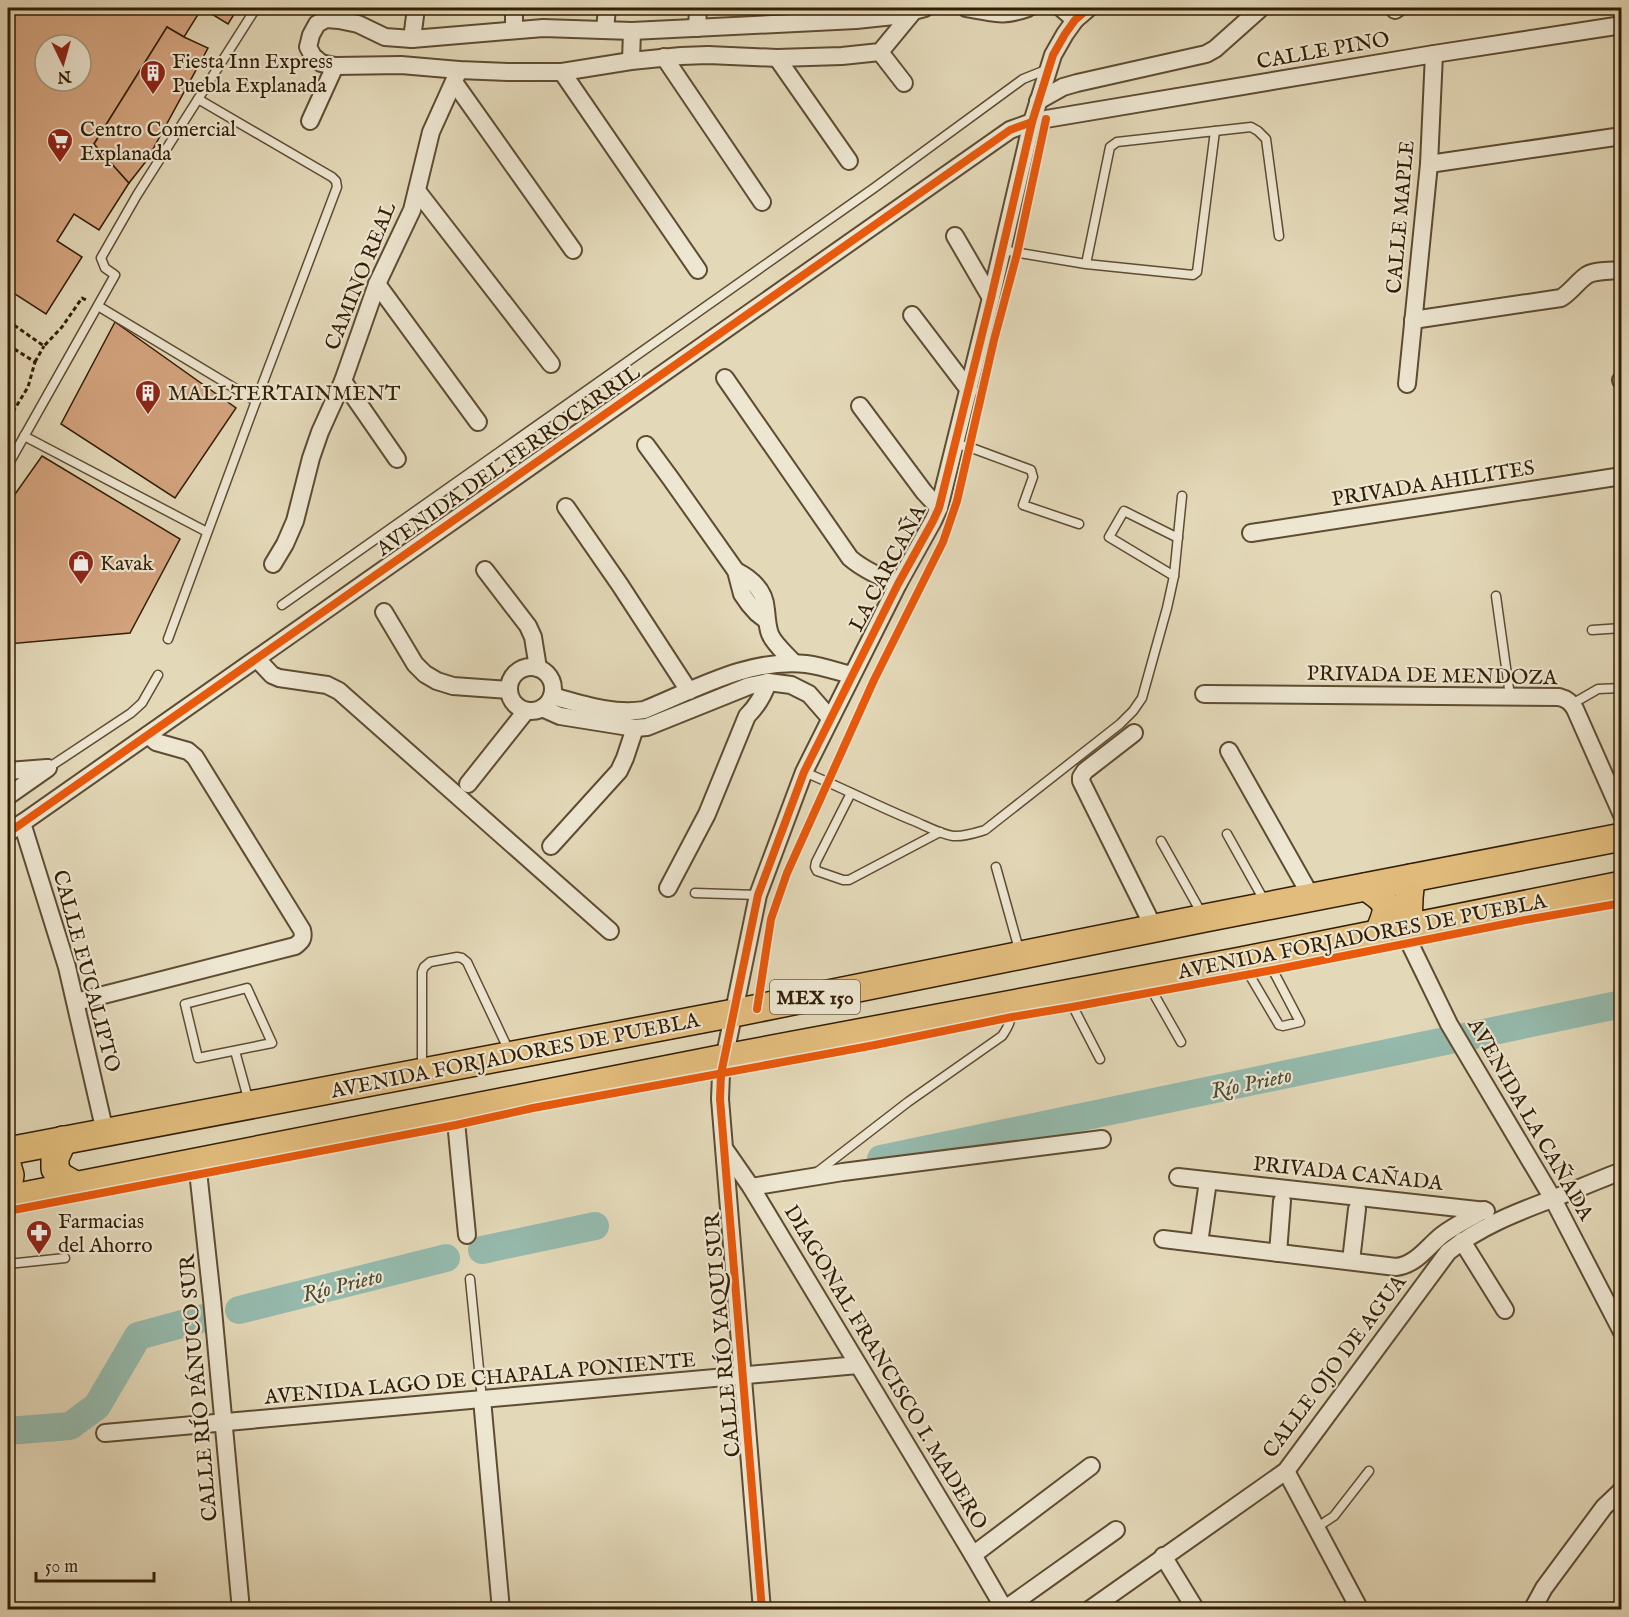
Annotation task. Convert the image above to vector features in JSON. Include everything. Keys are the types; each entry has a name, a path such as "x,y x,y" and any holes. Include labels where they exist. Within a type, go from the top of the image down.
{"main road":[{"name":"AVENIDA FORJADORES DE PUEBLA","path":"8,1151 734,1014 1154,928 1622,837"},
{"path":"1408,927 1411,878"},
{"name":"AVENIDA FORJADORES DE PUEBLA","path":"8,1199 1622,885"},
{"path":"1366,887 1384,901 1387,908 1379,932"},
{"path":"63,1140 55,1158 54,1169 77,1186"},
{"path":"8,1168 8,1188"}],"street":[{"path":"412,39 416,8"},
{"path":"514,8 514,29"},
{"path":"604,30 607,8"},
{"path":"697,28 699,8"},
{"path":"973,8 992,14 1011,14 1028,8"},
{"path":"1061,8 1075,20"},
{"path":"1046,75 1053,55 1065,34 1075,20 1089,8"},
{"path":"1038,101 1063,87 1077,83 1206,54 1215,49 1261,8"},
{"path":"919,10 880,52 842,56 664,57 562,72 508,72 456,76 401,65 335,66 321,63 308,47 317,24 326,19 358,24 385,37 412,39 514,29 632,31 697,28 796,15 919,10"},
{"name":"CALLE PINO","path":"1032,122 1434,54 1622,25"},
{"path":"631,61 632,31"},
{"path":"880,52 904,83"},
{"name":"CALLE MAPLE","path":"1407,384 1428,164 1434,54"},
{"path":"664,57 762,202"},
{"path":"777,58 849,160"},
{"path":"310,121 335,66"},
{"path":"562,72 698,270"},
{"name":"LA CARCAÑA","path":"724,1058 758,896 804,772 851,675 939,508 1032,122 1046,75"},
{"path":"456,76 573,250"},
{"name":"CAMINO REAL","path":"273,564 295,521 311,458 343,381 377,284 412,210 431,132 456,76"},
{"name":"AVENIDA DEL FERROCARRIL","path":"8,833 1010,130 1032,122"},
{"path":"1428,164 1622,136"},
{"path":"418,192 551,364"},
{"path":"955,236 991,298"},
{"path":"1413,320 1562,298 1593,273 1622,270"},
{"path":"377,284 478,422"},
{"path":"912,315 969,390"},
{"path":"725,378 850,558 879,577 898,584"},
{"path":"343,381 398,459"},
{"path":"860,406 924,492 939,508"},
{"path":"646,445 736,571 742,594 794,663"},
{"name":"PRIVADA AHILITES","path":"1251,533 1622,476"},
{"path":"566,507 689,691"},
{"path":"485,570 528,626 533,637 538,668"},
{"path":"384,612 415,664 425,674 453,686 509,690"},
{"path":"756,666 768,628"},
{"path":"257,658 272,675 279,678 327,685 339,691 610,931"},
{"path":"468,784 540,705 554,689 544,671 538,668 524,668 513,676 509,690 514,704 520,708 540,705 575,702 631,712 644,710 756,666 794,663 817,666 851,675"},
{"path":"540,705 560,716 635,728 647,727 749,686 768,682 791,685 809,694 830,718"},
{"path":"668,888 707,814 747,716 764,695 768,682"},
{"path":"733,692 747,716"},
{"name":"PRIVADA DE MENDOZA","path":"1204,694 1566,698 1572,704 1622,815"},
{"path":"551,846 619,771 635,728"},
{"path":"1134,733 1085,771 1081,777 1154,928"},
{"path":"76,1002 295,946 303,936 302,930 195,757 188,752 156,742 148,735"},
{"path":"1229,751 1312,898"},
{"path":"8,771 48,768"},
{"path":"8,796 48,768"},
{"name":"CALLE EUCALIPTO","path":"22,823 67,967 105,1132"},
{"name":"AVENIDA LA CAÑADA","path":"1408,927 1410,944 1449,1024 1553,1199 1619,1323"},
{"name":"CALLE RÍO YAQUI SUR","path":"724,1058 720,1099 726,1150 762,1610"},
{"path":"455,1112 467,1236"},
{"path":"751,1187 812,1176 1102,1139"},
{"name":"DIAGONAL FRANCISCO I. MADERO","path":"726,1150 751,1187 1005,1610"},
{"name":"CALLE RÍO PÁNUCO SUR","path":"197,1162 241,1610"},
{"name":"CALLE OJO DE AGUA","path":"1089,1610 1286,1471 1448,1252 1462,1240 1514,1213 1622,1171"},
{"name":"PRIVADA CAÑADA","path":"1178,1177 1514,1213"},
{"path":"1199,1243 1208,1181"},
{"path":"1278,1253 1282,1201"},
{"path":"1351,1262 1357,1209"},
{"path":"1163,1239 1396,1267 1411,1263 1444,1233 1484,1210"},
{"path":"1462,1240 1505,1310"},
{"name":"AVENIDA LAGO DE CHAPALA PONIENTE","path":"105,1433 858,1365"},
{"path":"482,1399 501,1610"},
{"path":"973,1555 1091,1466"},
{"path":"1286,1471 1360,1610"},
{"path":"1532,1610 1544,1588 1604,1507 1622,1490"},
{"path":"1005,1610 1116,1530"},
{"path":"1163,1556 1196,1610"}],"lane":[{"path":"8,465 115,275 105,268 101,258 256,8"},
{"path":"282,605 874,188 1023,79 1046,75"},
{"path":"168,639 337,187 332,177 198,99"},
{"path":"1086,264 1110,147 1117,142 1251,127 1258,131 1266,139 1279,236"},
{"path":"1002,250 1086,264 1190,276 1197,272 1215,131"},
{"path":"98,306 256,401"},
{"path":"24,436 207,532"},
{"path":"955,444 1031,470 1033,477 1023,505 1079,524"},
{"path":"804,772 940,832 953,836 985,830 1120,724 1142,698 1174,576 1182,496"},
{"path":"1174,576 1109,537 1124,511 1178,538"},
{"path":"1496,596 1510,696"},
{"path":"1592,630 1622,628"},
{"path":"48,768 131,713 142,703 158,675"},
{"path":"1572,704 1598,689 1622,687"},
{"path":"851,793 816,862 817,871 849,880 940,832"},
{"path":"1227,834 1267,906"},
{"path":"1161,841 1205,918"},
{"path":"996,867 1021,955"},
{"path":"695,893 758,896"},
{"path":"422,1072 424,967 430,962 457,957 467,962 511,1056"},
{"path":"1253,958 1300,1022 1279,1025 1253,958"},
{"path":"1145,979 1181,1042"},
{"path":"247,988 272,1043 235,1051 198,1058 185,1004 247,988"},
{"path":"1066,994 1100,1059"},
{"path":"812,1176 909,1102 1002,1036 1009,1027 1012,1017 1011,1004"},
{"path":"235,1051 249,1105"},
{"path":"8,1264 65,1258"},
{"path":"470,1279 482,1399"},
{"path":"1317,1528 1334,1515 1369,1471"}],"path":[{"path":"8,420 28,387 35,362 44,346 62,327 82,298 98,306"},
{"path":"8,321 44,346"},
{"path":"8,345 35,362"}],"building":[{"name":"Centro Comercial Explanada","path":"8,8 202,8 184,37 167,27 94,144 129,183 99,230 74,214 57,241 82,257 46,314 12,292 8,299"},
{"path":"202,8 238,8 228,24"},
{"name":"Fiesta Inn Express Puebla Explanada","path":"167,27 208,48 147,160 129,183 94,144"},
{"name":"MALLTERTAINMENT","path":"115,322 236,408 175,498 61,424"},
{"name":"Kavak","path":"42,456 180,539 130,633 8,644 8,504"}],"waterway":[{"name":"Río Prieto","path":"881,1159 1622,1004"},
{"name":"Río Prieto","path":"482,1250 595,1226"},
{"name":"Río Prieto","path":"239,1310 446,1258"},
{"name":"Río Prieto","path":"8,1431 70,1426 97,1406 138,1336 204,1318"}],"cycle path":[{"path":"762,1610 720,1099 721,1074 758,895 804,772 898,584 939,508 1032,122 1053,55 1075,20 1089,8"},
{"path":"757,1009 771,919 787,873 874,680 943,542 957,501 994,340 1017,254 1046,119"},
{"path":"8,833 1010,130 1032,122"},
{"path":"8,1211 456,1125 533,1108 1622,903"}],"place":[{"name":"Fiesta Inn Express Puebla Explanada","path":"153,96"},
{"name":"Centro Comercial Explanada","path":"60,164"},
{"name":"MALLTERTAINMENT","path":"148,416"},
{"name":"Kavak","path":"81,586"},
{"name":"Farmacias del Ahorro","path":"39,1256"}]}
